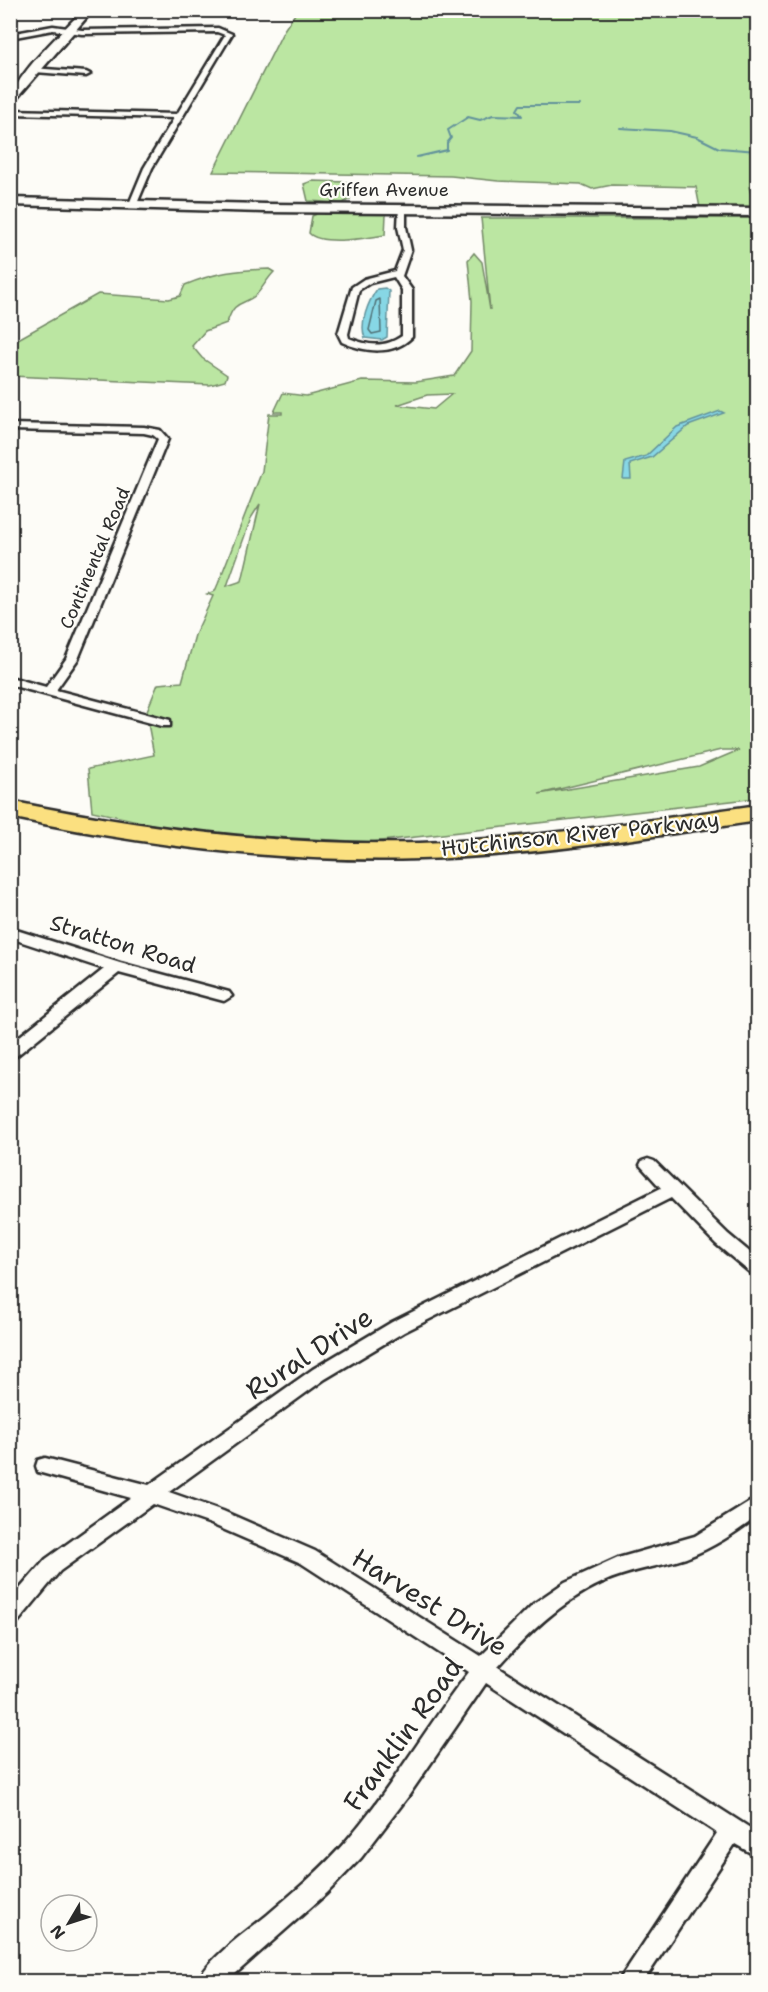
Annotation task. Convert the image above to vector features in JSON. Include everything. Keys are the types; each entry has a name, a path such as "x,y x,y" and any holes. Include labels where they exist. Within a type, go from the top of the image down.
{"highway":[{"name":"Hutchinson River Parkway","path":"10,809 85,825 203,842 276,848 367,851 525,844 758,813"},
{"name":"Hutchinson River Parkway","path":"10,821 122,842 206,854 279,860 372,862 522,855 758,825"}],"street":[{"path":"89,10 35,70 11,109 180,116"},
{"path":"10,36 43,29 127,32 218,30 229,34 148,168 133,204"},
{"path":"35,70 86,74"},
{"name":"Griffen Avenue","path":"10,201 758,212"},
{"path":"398,273 367,281 355,289 343,333 345,340 367,348 380,348 392,346 407,337 407,290 398,273 407,250 402,227 402,208"},
{"name":"Continental Road","path":"10,427 144,429 163,439 76,649 62,676 49,691"},
{"path":"10,681 166,723"},
{"name":"Stratton Road","path":"10,933 116,967 224,996"},
{"path":"10,1053 116,967"},
{"path":"648,1165 758,1269"},
{"name":"Rural Drive","path":"10,1616 53,1565 319,1374 398,1327 673,1190"},
{"name":"Harvest Drive","path":"45,1466 149,1494 216,1517 308,1557 758,1846"},
{"name":"Franklin Road","path":"209,1982 239,1952 319,1885 354,1848 501,1646 567,1589 611,1569 693,1546 726,1529 758,1504"},
{"path":"629,1982 732,1830"}],"green space":[{"path":"297,11 757,11 758,187 749,187 755,209 700,208 696,187 612,185 592,189 581,184 498,181 451,176 213,172 284,30"},
{"path":"312,181 347,182 351,184 350,199 343,203 308,201 304,184"},
{"path":"324,211 379,211 386,215 385,235 345,240 315,237 309,233 312,216"},
{"path":"481,218 757,218 757,798 372,842 154,831 156,825 92,811 88,769 154,755 146,713 158,684 182,682 195,635 213,596 207,594 215,591 262,471 269,414 282,414 282,412 274,412 283,393 306,396 362,381 416,382 454,376 471,351 472,301 468,260 474,253 482,262 490,310","holes":["452,394 434,409 397,405 427,395","260,504 242,581 227,586 251,518","721,750 739,750 699,767 539,794"]},
{"path":"269,269 274,272 256,295 236,306 227,323 205,331 192,346 202,358 227,375 225,381 210,385 11,376 11,343 98,294 169,299 180,296 185,285 217,274"}],"water":[{"path":"385,288 389,291 387,337 382,340 365,338 363,326 370,300 377,289"},
{"path":"720,411 724,413 688,426 652,457 630,464 631,479 623,479 625,462 646,456 677,427"}],"waterway":[{"path":"417,157 447,150 447,143 451,138 448,130 468,117 480,120 493,115 522,116 517,110 520,105 580,105"},
{"path":"620,128 670,131 697,137 719,148 758,151"}]}
